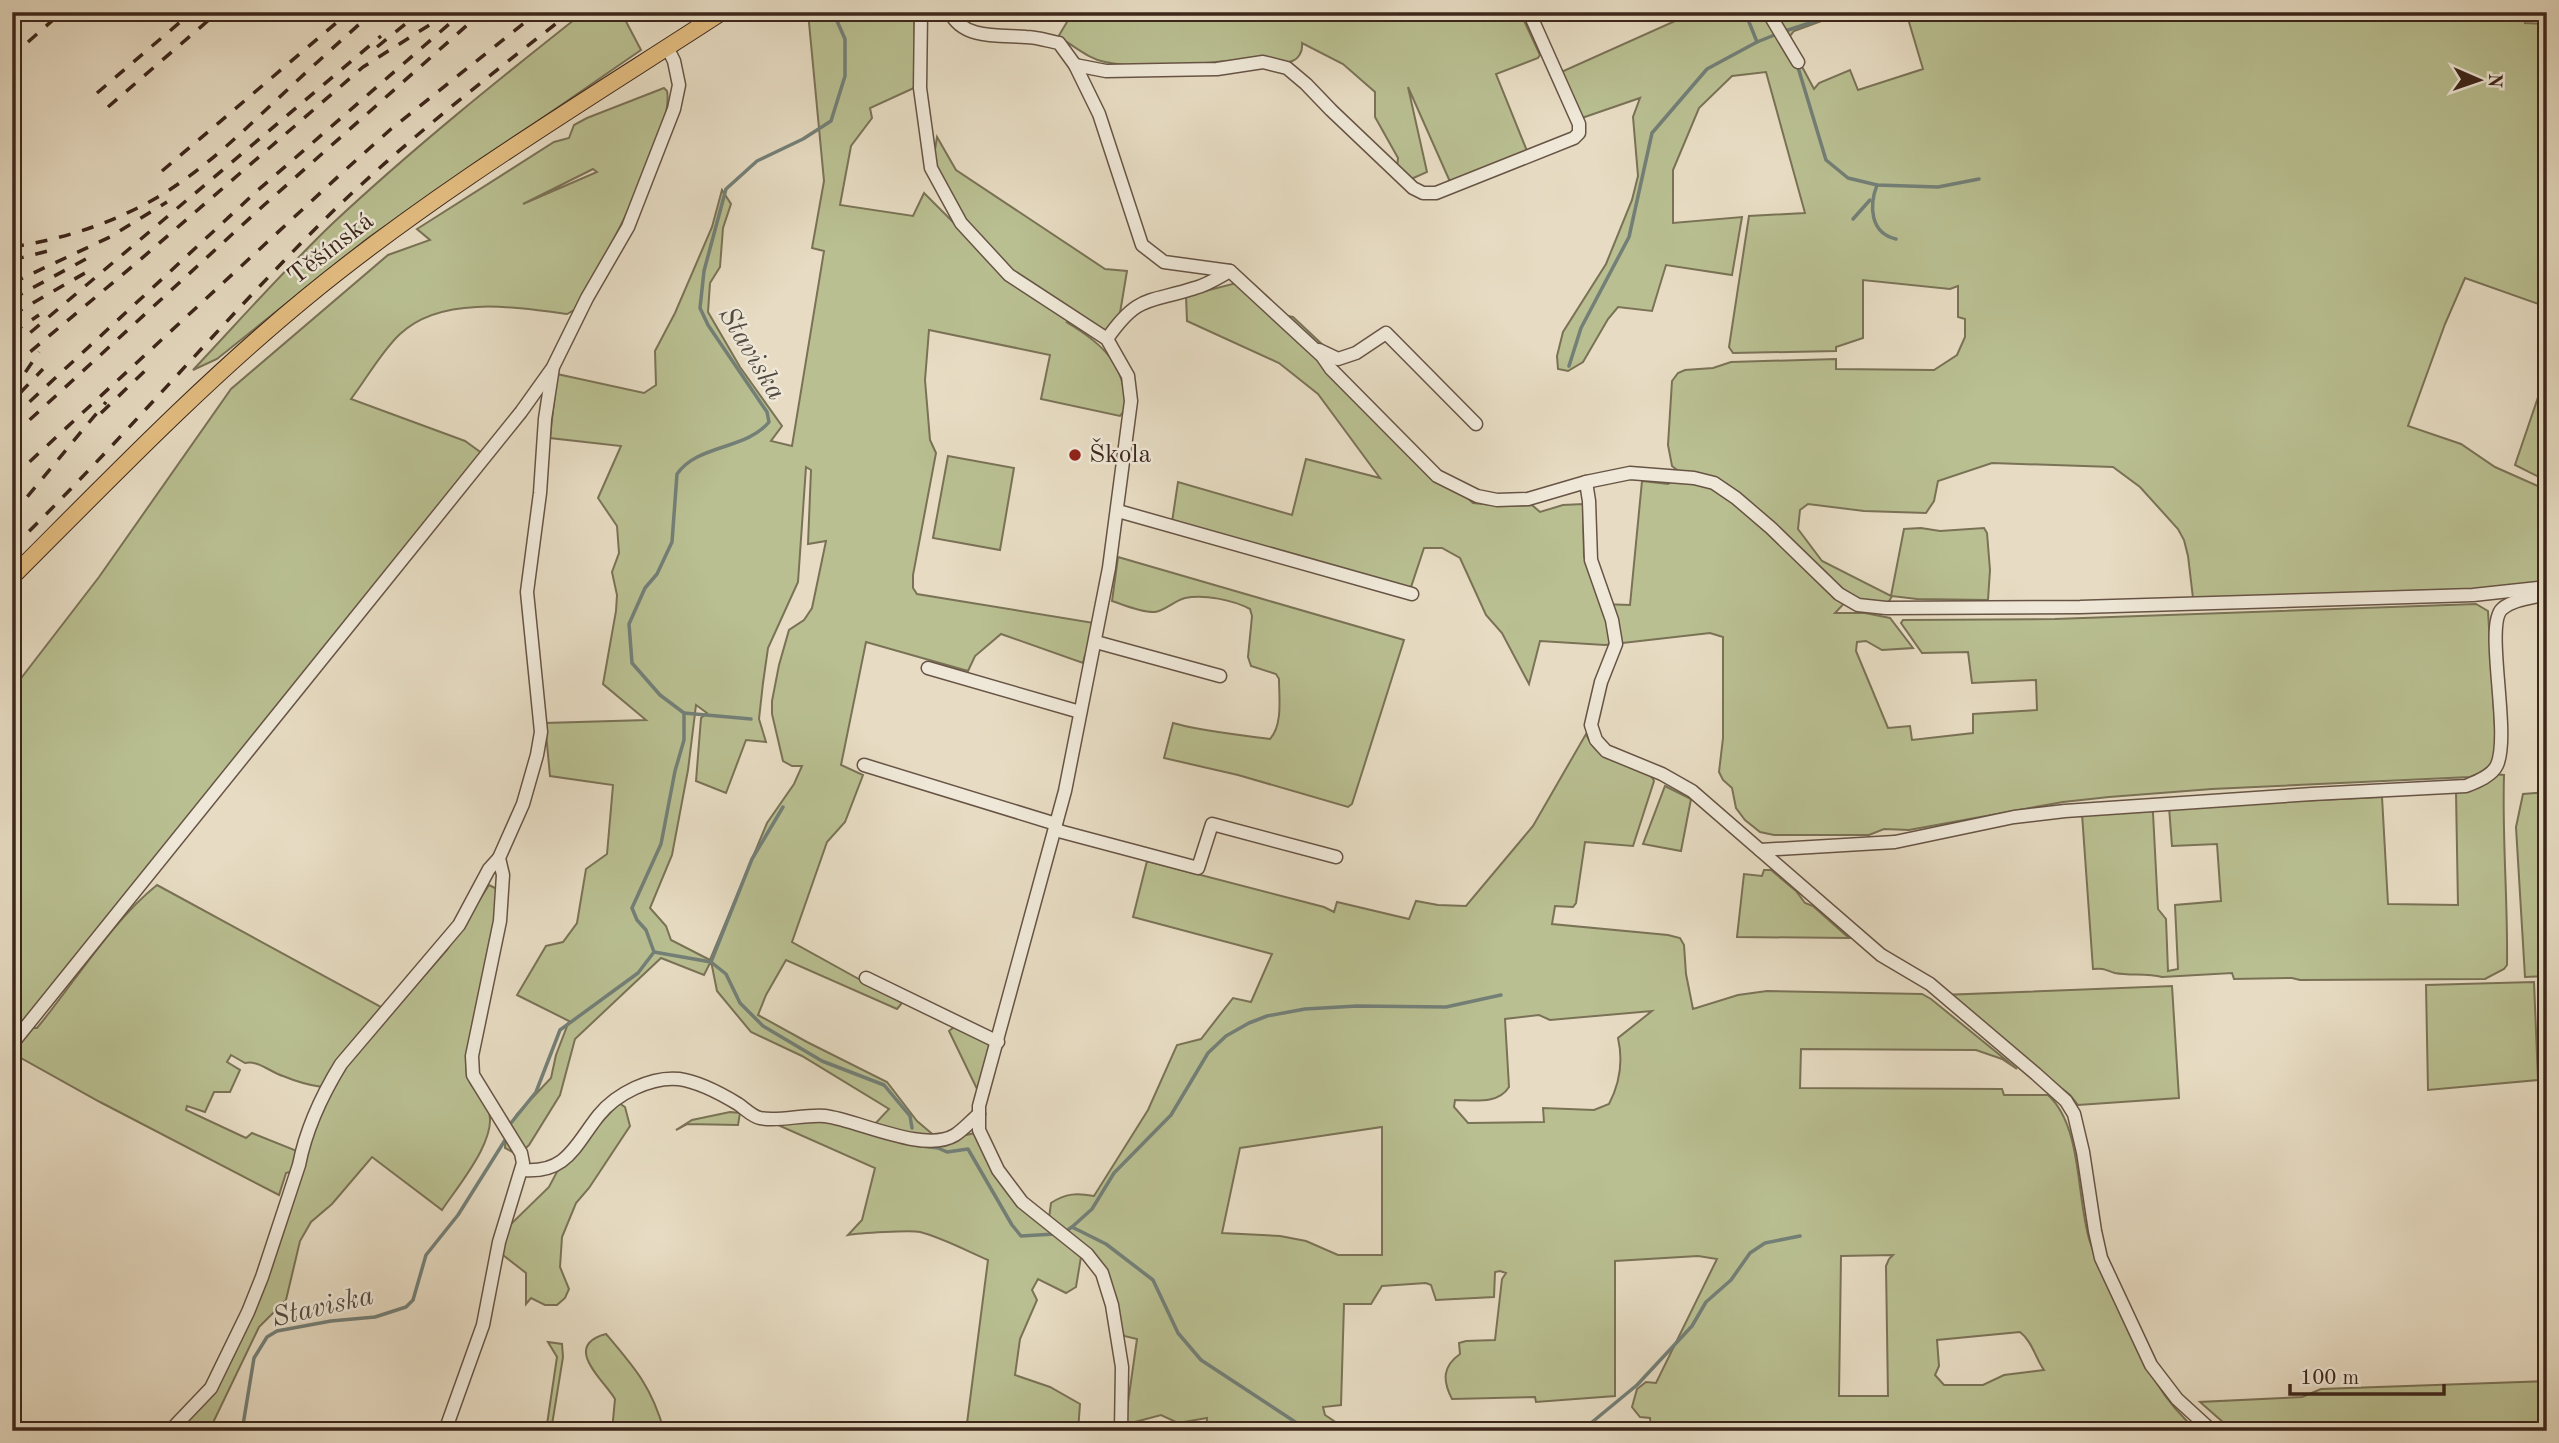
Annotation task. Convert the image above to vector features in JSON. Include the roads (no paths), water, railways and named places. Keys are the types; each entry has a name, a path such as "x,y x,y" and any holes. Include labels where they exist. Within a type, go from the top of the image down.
{"main road":[{"name":"Těšínská","path":"12,577 220,374 307,297 486,165 722,12"}],"street":[{"path":"921,12 920,88 931,168 961,223 1009,275 1107,339 1128,376 1131,401 1118,511 1096,642 1056,827 979,1106 979,1130 998,1170 1022,1202 1087,1254 1102,1273 1112,1305 1122,1367 1121,1431"},
{"path":"950,12 954,21 982,35 1029,37 1059,43 1074,65 1099,114 1142,245 1164,262 1230,271 1315,349 1331,369 1437,476 1478,495 1497,500 1528,499 1586,482 1630,473 1694,478 1714,483 1771,528 1839,594 1858,605 1886,608 2080,607 2473,595 2547,589"},
{"path":"1074,65 1106,71 1217,69 1263,62 1287,68 1306,83 1413,188 1423,193 1436,193 1574,138 1579,132 1579,124 1529,12"},
{"path":"1768,12 1798,62"},
{"path":"12,1044 512,423 553,367 587,298 628,226 674,109 679,85 674,61 667,47"},
{"path":"1107,339 1133,307 1156,297 1197,288 1230,271"},
{"path":"1315,349 1338,359 1356,353 1385,333 1476,424"},
{"path":"170,1431 211,1388 248,1312 299,1165 303,1144 328,1086 341,1064 459,925 489,869 499,858 523,804 541,732 527,592 553,367"},
{"path":"1586,482 1591,560 1612,620 1616,645 1601,682 1591,725 1596,740 1606,751 1692,791 1881,955 1930,985 2066,1101 2074,1114 2083,1152 2095,1231 2111,1280 2151,1365 2177,1399 2212,1431"},
{"path":"1118,511 1412,594"},
{"path":"1760,850 1895,842 2014,817 2065,811 2312,793 2466,786 2484,778 2496,767 2501,746 2496,616 2503,608 2543,595 2547,589"},
{"path":"1096,642 1220,676"},
{"path":"928,668 1080,712"},
{"path":"864,765 1056,827 1199,868 1212,824 1336,857"},
{"path":"445,1431 483,1325 499,1242 522,1170 521,1153 473,1076 472,1056 500,921 503,876 499,858"},
{"path":"866,978 998,1042"},
{"path":"522,1170 539,1171 561,1163 580,1143 600,1113 632,1088 652,1082 678,1079 709,1088 760,1118 827,1116 908,1138 938,1140 954,1136 979,1114"}],"waterway":[{"name":"Staviska","path":"511,1123 536,1092 560,1030 638,973 654,952 646,930 637,920 632,908 661,844 684,740 684,713 660,695 632,663 629,624 645,588 657,574 672,542 677,474 697,457 748,438 769,422 767,412 708,325 700,308 704,271 726,189 757,161 803,139 831,121 845,76 845,39 833,12"},
{"path":"1745,12 1757,42 1777,34"},
{"path":"1785,31 1835,12"},
{"path":"1569,366 1581,328 1629,237 1652,133 1707,69 1757,42"},
{"path":"1797,64 1826,160 1848,178 1877,185 1938,187 1979,179"},
{"path":"1877,185 1873,201 1876,225 1887,236 1896,239"},
{"path":"1853,219 1870,200"},
{"path":"684,713 751,719"},
{"path":"711,962 752,859 783,807"},
{"path":"654,952 711,962 726,974 740,1003 763,1026 822,1061 884,1085 910,1116 912,1128"},
{"path":"1072,1227 1092,1209 1114,1173 1171,1115 1208,1053 1226,1036 1249,1023 1267,1016 1305,1009 1357,1006 1446,1007 1501,995"},
{"name":"Staviska","path":"242,1431 254,1358 267,1337 277,1331 331,1321 375,1317 406,1307 413,1300 426,1255 458,1215 507,1137"},
{"path":"914,1145 947,1152 968,1149 1021,1236 1055,1234"},
{"path":"1069,1229 1072,1227 1106,1244 1153,1280 1178,1333 1201,1360 1309,1431"},
{"path":"1578,1431 1637,1385 1692,1326 1706,1302 1731,1280 1750,1253 1765,1243 1800,1236"}],"railway":[{"path":"12,17 19,12"},
{"path":"28,42 62,12"},
{"path":"97,93 192,12"},
{"path":"108,107 218,12"},
{"path":"162,171 349,12"},
{"path":"12,247 69,235 106,222 158,197 203,166 230,143 373,12"},
{"path":"377,47 420,12"},
{"path":"12,367 363,67 450,12"},
{"path":"12,418 257,191 463,12"},
{"path":"12,436 263,206 482,12"},
{"path":"12,478 391,129 538,12"},
{"path":"12,548 352,193 444,113 571,12"},
{"path":"12,348 381,36"},
{"path":"12,283 110,237 167,202"},
{"path":"12,260 56,249"},
{"path":"12,299 95,254"},
{"path":"12,315 92,269"},
{"path":"12,333 39,315"},
{"path":"12,392 39,352"},
{"path":"101,413 151,365"},
{"path":"20,393 43,369"},
{"path":"12,515 106,402"}],"place":[{"name":"Škola","path":"1075,455"}]}
